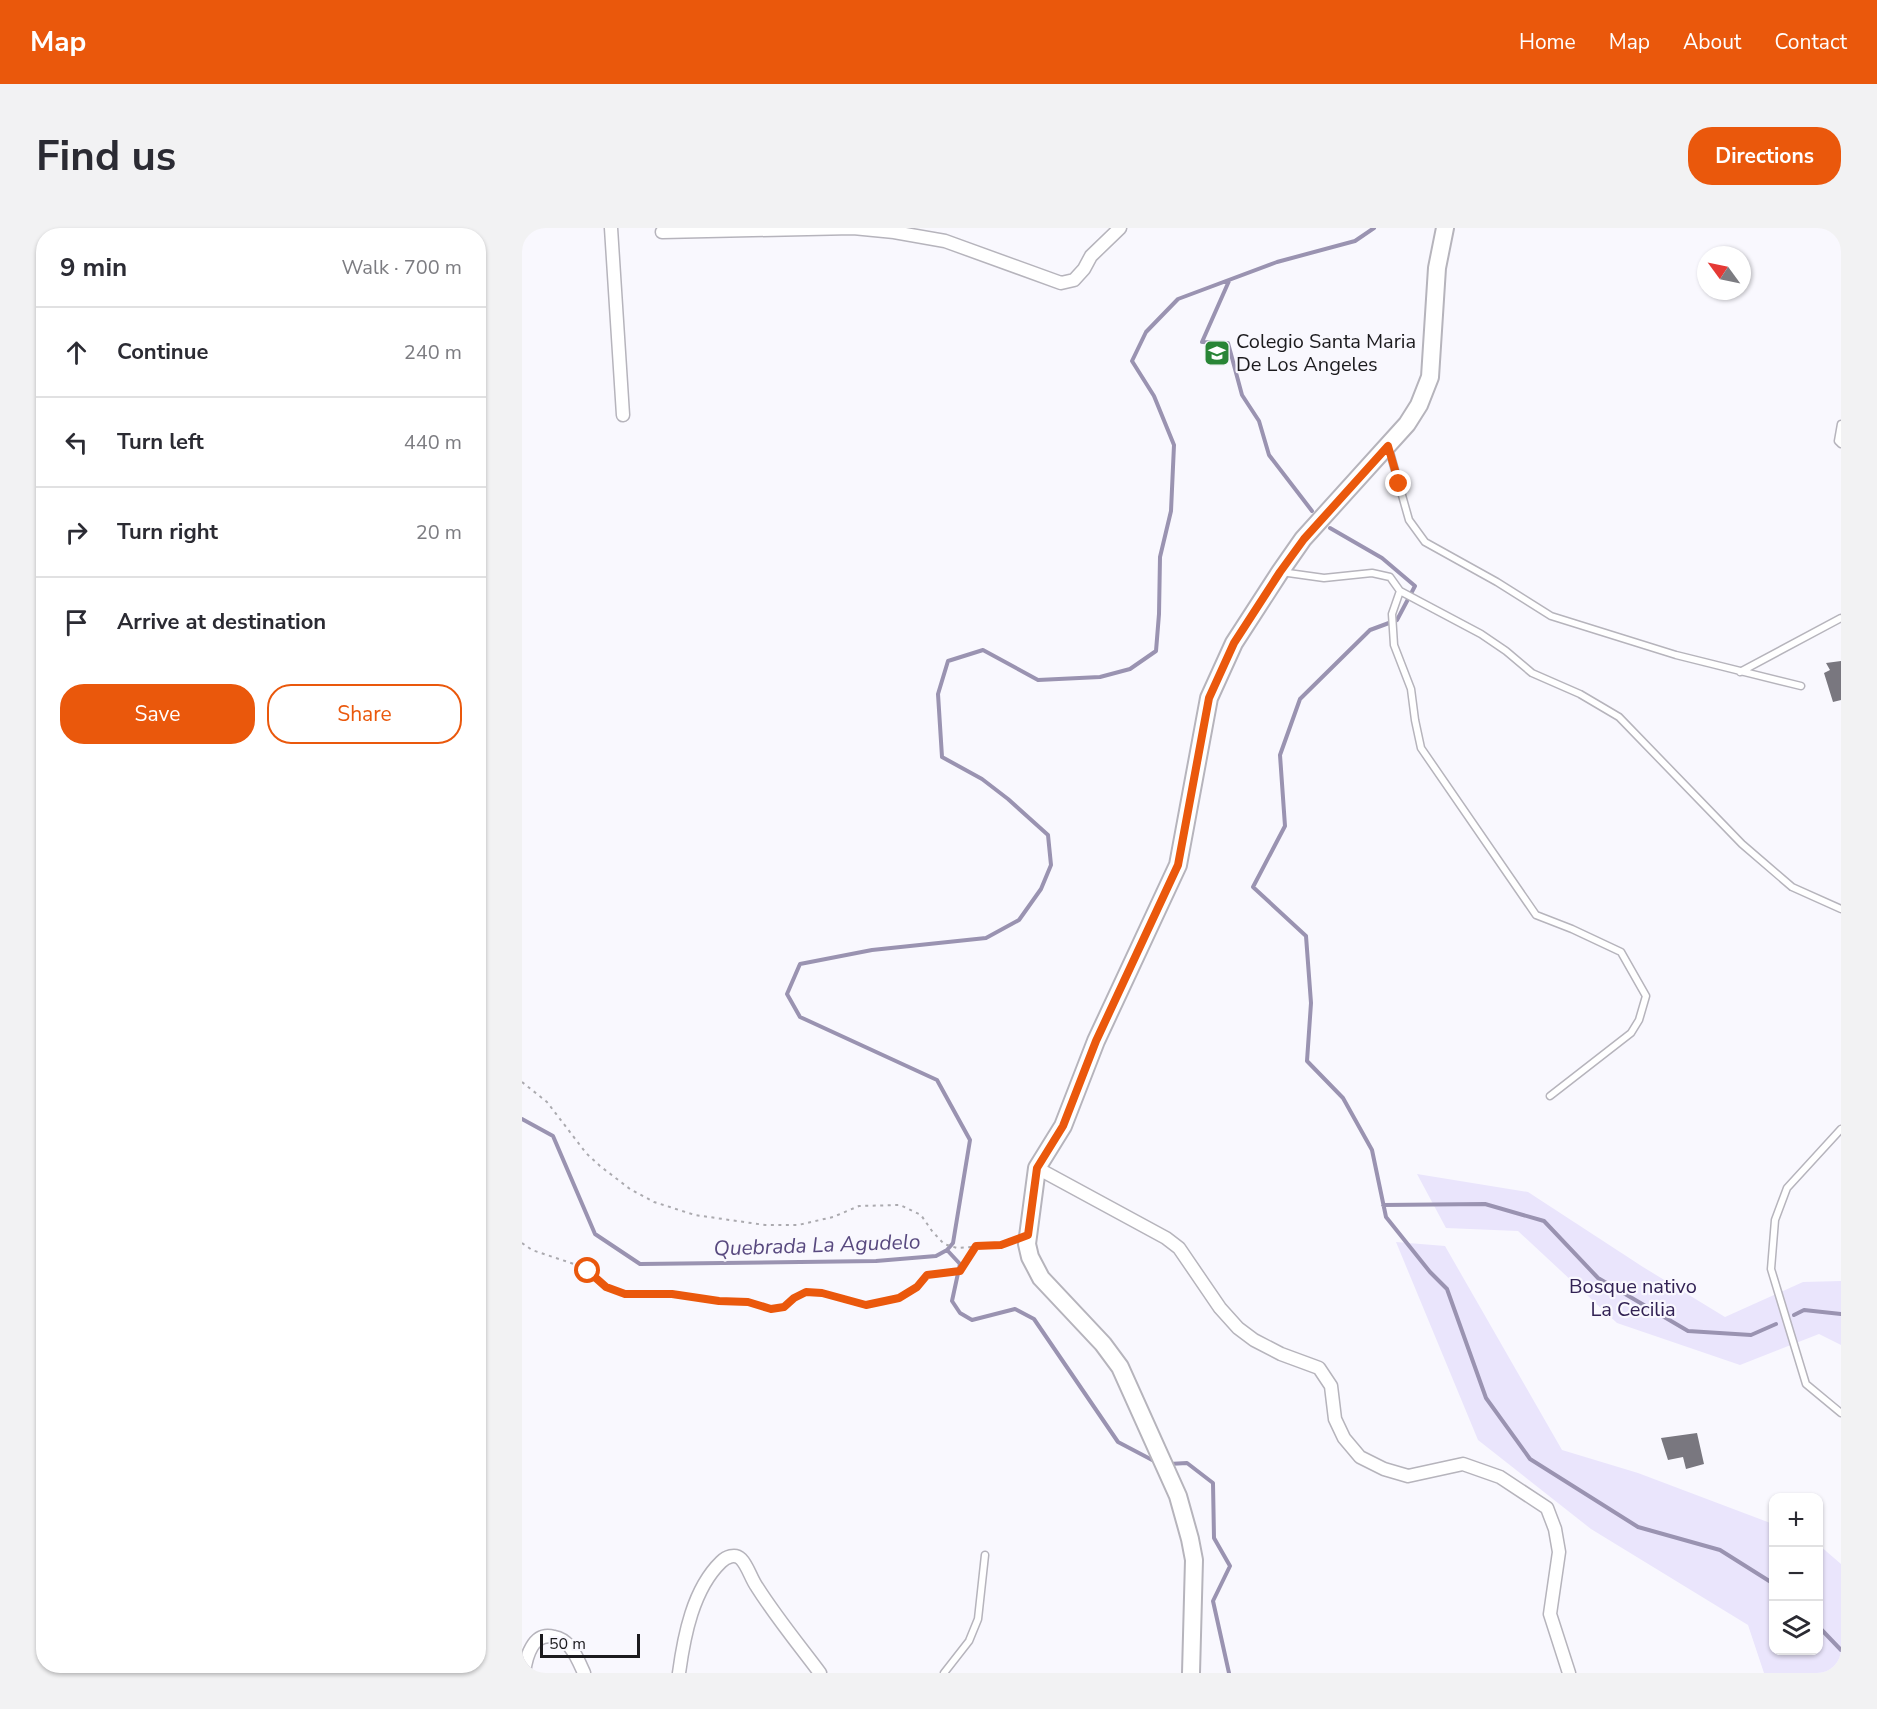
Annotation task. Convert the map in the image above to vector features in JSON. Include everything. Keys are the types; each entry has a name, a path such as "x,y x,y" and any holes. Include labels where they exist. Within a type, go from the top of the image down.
{"street":[{"path":"611,228 623,415"},
{"path":"662,232 853,228 894,232 945,241 1060,283 1074,280 1084,269 1091,256 1120,228"},
{"path":"1191,1673 1194,1560 1178,1496 1120,1367 1103,1344 1041,1278 1030,1257 1027,1244 1037,1168 1063,1126 1096,1041 1178,865 1209,698 1234,643 1304,539 1407,424 1419,405 1430,377 1437,268 1445,228"},
{"path":"1037,1168 1166,1238 1179,1248 1220,1308 1238,1328 1254,1340 1281,1354 1319,1368 1331,1386 1335,1419 1344,1438 1360,1457 1384,1469 1408,1476 1463,1464 1500,1477 1547,1508 1555,1529 1559,1552 1550,1614 1569,1673"},
{"path":"679,1673 682,1652 697,1599 714,1569 725,1558 734,1556 741,1559 756,1587 820,1673"},
{"path":"524,1673 526,1658 532,1646 546,1635 562,1640 569,1646 584,1673"}],"lane":[{"path":"1841,424 1838,441 1841,444"},
{"path":"1388,446 1408,520 1425,542 1497,582 1551,616 1676,655 1801,686"},
{"path":"1280,572 1324,578 1372,573 1389,577 1400,591 1480,634 1506,651 1532,673 1580,694 1620,717 1742,844 1792,887 1841,909"},
{"path":"1400,591 1392,614 1394,645 1411,689 1414,720 1421,748 1536,915 1621,952 1646,996 1639,1020 1631,1033 1550,1096"},
{"path":"1740,672 1841,618"},
{"path":"1841,1129 1787,1188 1775,1220 1771,1269 1806,1384 1841,1413"},
{"path":"944,1673 969,1641 978,1619 985,1555"}],"path":[{"path":"522,1082 547,1102 586,1153 600,1166 630,1189 654,1202 695,1215 765,1225 798,1225 833,1217 859,1206 900,1205 921,1215 932,1232 944,1244 957,1248 1001,1245 1028,1235"},
{"path":"522,1243 532,1250 577,1265 606,1287 625,1294 672,1294 710,1300 748,1302 771,1309 784,1307 794,1298 806,1292 822,1293 866,1305 899,1298 917,1287 927,1275 960,1271 976,1246"}],"green space":[{"name":"Bosque nativo La Cecilia","path":"1417,1174 1528,1192 1725,1317 1803,1282 1841,1281 1841,1345 1819,1334 1740,1365 1617,1323 1518,1231 1446,1228"},
{"path":"1396,1242 1445,1246 1562,1450 1638,1473 1769,1522 1769,1655 1823,1655 1823,1548 1841,1564 1841,1673 1764,1673 1748,1625 1591,1529 1478,1440"}],"building":[{"path":"1841,661 1841,700 1833,702 1824,673 1830,670 1826,663"},
{"path":"1697,1433 1704,1464 1686,1469 1683,1457 1668,1460 1661,1438"}],"waterway":[{"name":"Quebrada La Agudelo","path":"522,1119 553,1136 595,1234 640,1264 876,1261 936,1256 947,1250 953,1243 970,1140 937,1080 800,1017 787,994 800,964 872,950 986,938 1019,920 1041,889 1051,865 1048,835 982,779 942,757 938,694 948,661 983,650 1038,680 1100,677 1130,669 1156,651 1160,557 1171,511 1174,445 1154,396 1132,361 1146,332 1178,299 1277,262 1355,241 1374,228"},
{"path":"1229,281 1202,342 1228,343 1242,395 1259,421 1269,455 1312,511"},
{"path":"1330,528 1382,558 1415,586 1397,620 1370,630 1300,699 1280,755 1285,826 1253,887 1306,936 1311,1003 1307,1061 1343,1098 1372,1150 1386,1217 1430,1272 1447,1289 1486,1398 1530,1459 1638,1527 1720,1550 1769,1581"},
{"path":"1383,1205 1485,1204 1544,1221 1598,1278 1688,1331 1751,1335 1776,1324"},
{"path":"947,1250 960,1264 952,1301 960,1313 972,1320 1015,1309 1034,1319 1118,1442 1156,1462"},
{"path":"1794,1315 1804,1310 1841,1314"},
{"path":"1169,1464 1187,1463 1213,1483 1214,1538 1230,1566 1213,1601 1229,1673"},
{"path":"1823,1631 1841,1650"}],"place":[{"name":"Colegio Santa Maria De Los Angeles","path":"1217,353"}],"route":[{"path":"588,1271 606,1287 625,1294 672,1294 693,1299 748,1302 771,1309 784,1307 794,1298 806,1292 822,1293 866,1305 899,1298 917,1287 927,1275 960,1271 976,1246 1001,1245 1028,1235 1037,1168 1063,1126 1096,1041 1178,865 1209,698 1234,643 1304,539 1388,446 1399,484"}]}
